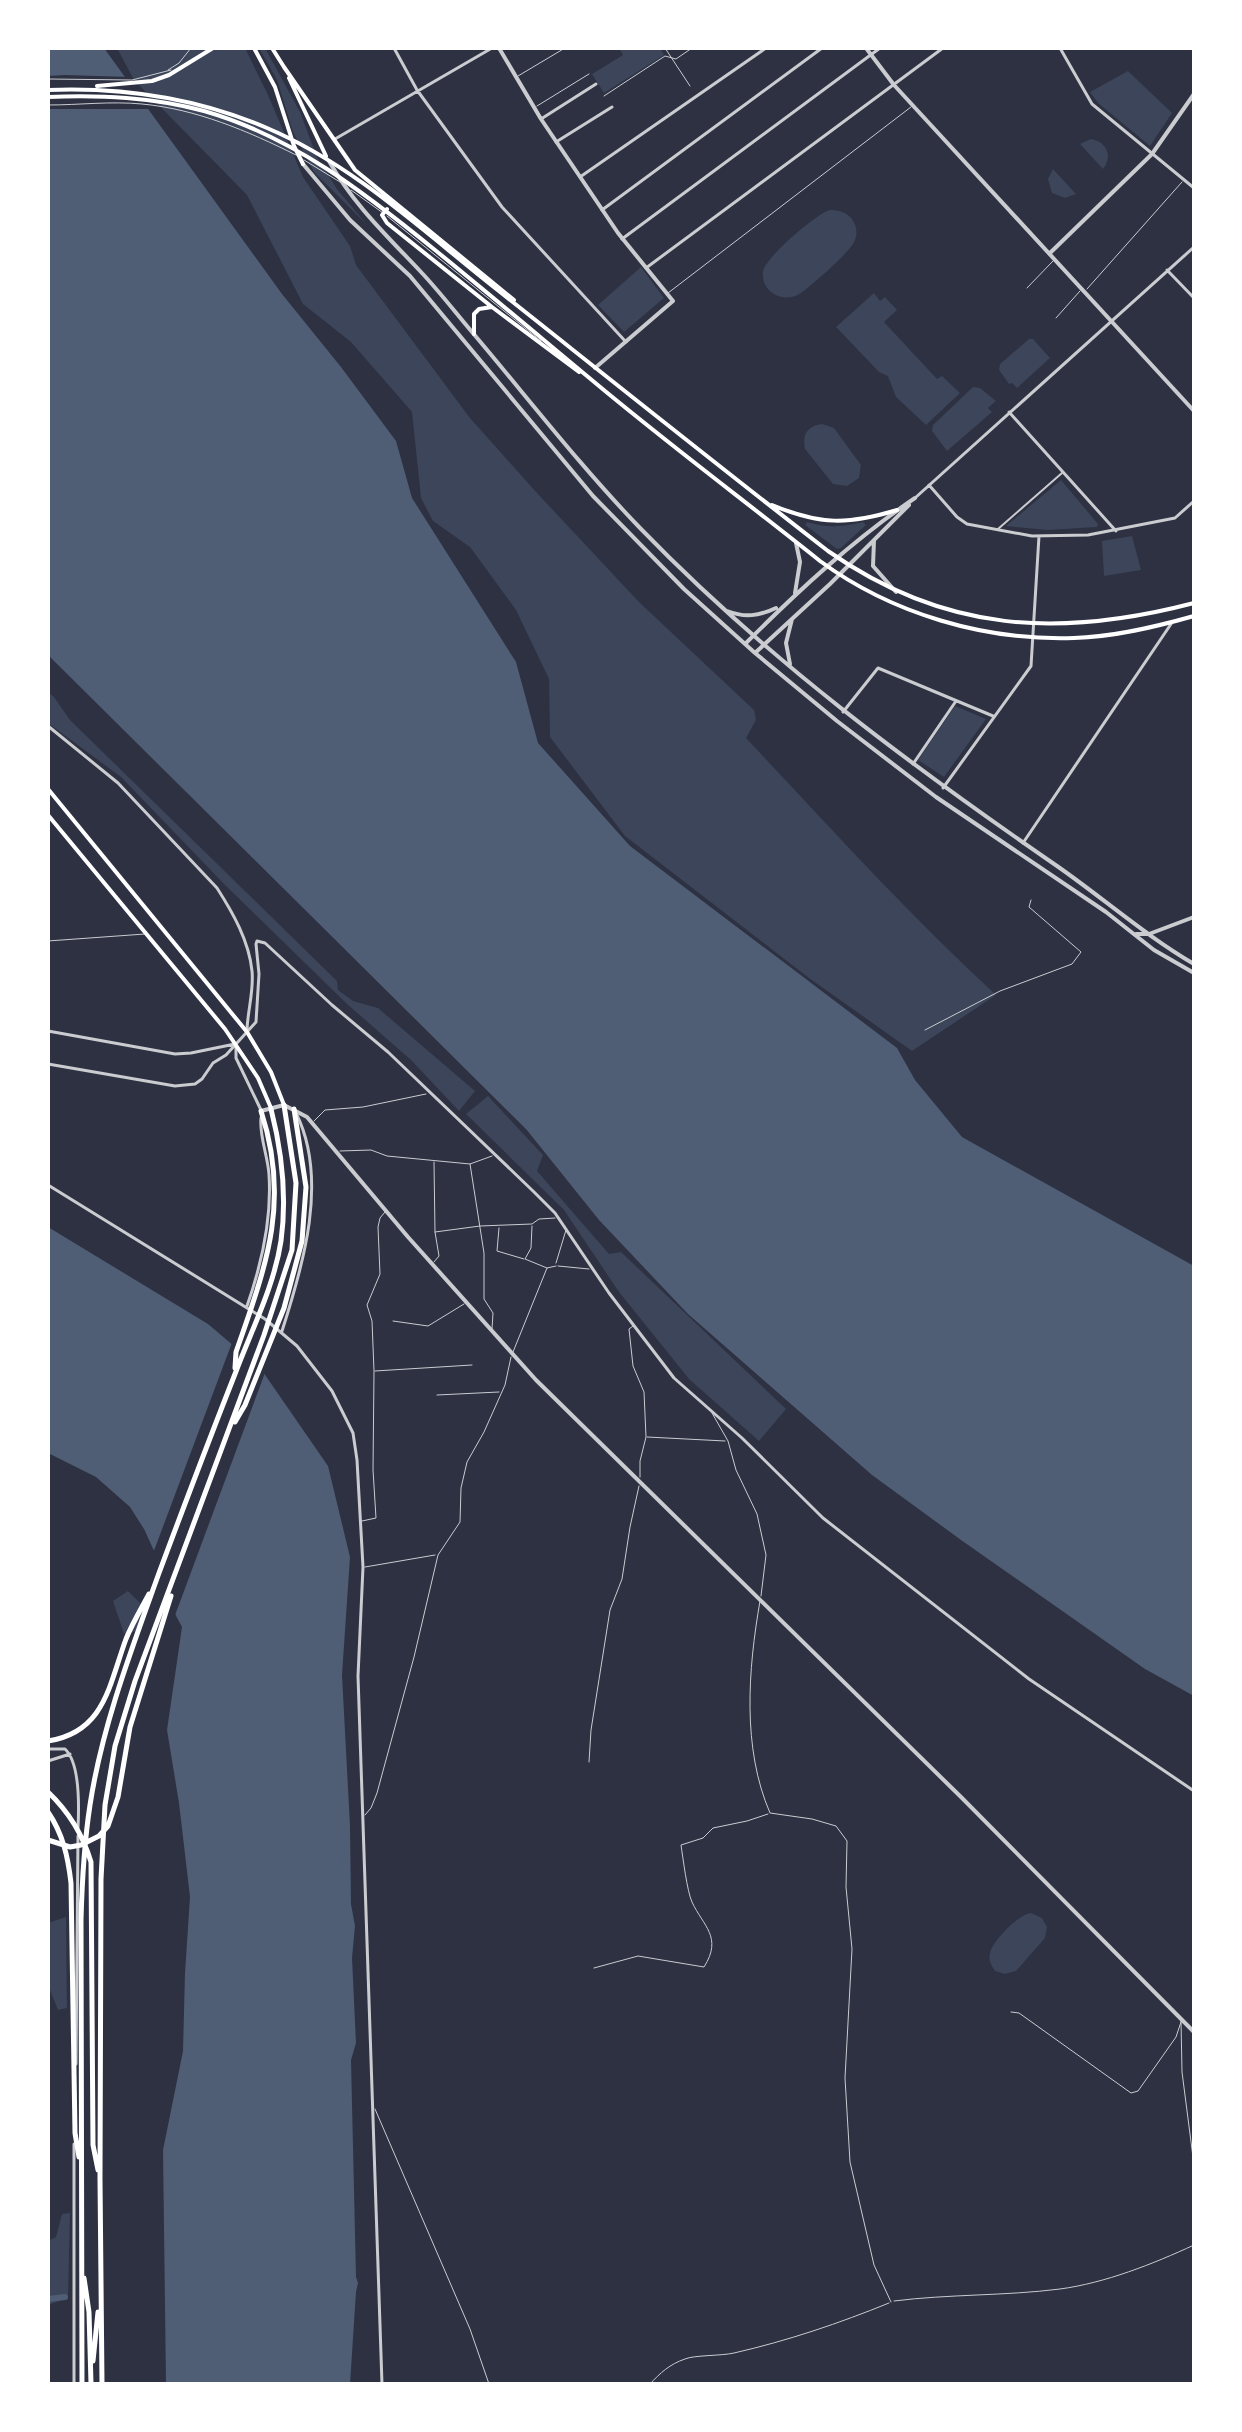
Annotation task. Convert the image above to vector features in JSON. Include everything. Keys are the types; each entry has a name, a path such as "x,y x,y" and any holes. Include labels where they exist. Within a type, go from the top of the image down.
{"highway":[{"path":"102,2384 101,1879 105,1805 115,1746 135,1681 230,1430 292,1250 296,1183 284,1105"},
{"path":"82,2384 81,1920 85,1841 97,1766 109,1720 158,1576 263,1300 280,1245 283,1183 271,1109"},
{"path":"230,1430 245,1405 295,1275 306,1214 305,1182 294,1109"},
{"path":"235,1373 236,1352 269,1254 274,1223 275,1183 261,1111"},
{"path":"48,1840 70,1847 81,1845 99,1836 108,1826 118,1797 130,1727 185,1549"},
{"path":"48,1741 81,1730 99,1712 128,1635 158,1576"},
{"path":"48,1792 74,1822 91,1862 93,2145 100,2179"},
{"path":"48,1812 59,1831 70,1874 75,2133 82,2174"},
{"path":"82,2261 89,2312 91,2384"},
{"path":"91,2374 100,2288"}],"main road":[{"path":"48,90 144,83 178,70 213,48"},
{"path":"254,48 275,87 303,164"},
{"path":"272,48 355,170 493,281 546,329"},
{"path":"284,67 326,156"},
{"path":"87,88 116,89 190,102 237,115 305,146 346,172 838,558 896,592 959,613 1034,624 1078,625 1126,619 1194,603"},
{"path":"48,97 139,98 204,111 249,127 312,158 411,230 594,382 795,541 840,574 894,602 944,621 987,632 1033,637 1075,638 1122,633 1194,616"},
{"path":"400,206 386,209 383,219 553,355 594,382"},
{"path":"474,334 474,314 479,309 492,307"},
{"path":"765,502 797,515 837,522 858,521 897,510"},
{"path":"48,789 247,1032 271,1072 284,1105"},
{"path":"48,815 235,1044 258,1078 271,1109"}],"street":[{"path":"394,48 417,90 502,207 626,342"},
{"path":"335,139 492,48"},
{"path":"580,177 766,48"},
{"path":"602,210 822,48"},
{"path":"866,48 894,85 1194,411"},
{"path":"622,239 880,48"},
{"path":"646,268 943,48"},
{"path":"1060,48 1092,104 1194,188"},
{"path":"502,49 534,108 602,210 673,301 595,368"},
{"path":"541,119 596,84"},
{"path":"1050,253 1152,154 1194,94"},
{"path":"556,142 612,107"},
{"path":"326,156 338,178 370,220 422,273 571,454 642,530 725,610 843,712 943,788 1053,863 1158,943 1194,964"},
{"path":"303,164 350,220 410,276 593,496 684,589 755,653 936,797 1194,973"},
{"path":"755,653 929,485 1194,247"},
{"path":"1167,270 1194,298"},
{"path":"1009,412 1116,531"},
{"path":"997,531 1063,472"},
{"path":"929,485 967,524 1039,536 1116,531 1175,518 1194,501"},
{"path":"745,644 794,595 915,498"},
{"path":"943,788 1031,666 1039,536"},
{"path":"874,540 873,566 896,592"},
{"path":"794,595 800,562 795,541"},
{"path":"725,610 755,616 782,606"},
{"path":"791,667 786,643 793,616"},
{"path":"1023,843 1172,622"},
{"path":"843,712 878,668 994,717"},
{"path":"913,765 956,701"},
{"path":"48,726 118,783 224,898 248,949 252,972 247,1032"},
{"path":"1046,873 1053,863"},
{"path":"1133,934 1149,934 1194,917"},
{"path":"48,1064 186,1086 202,1079 213,1063 226,1055 256,1022 259,974 256,944 261,941 430,1090 559,1218 633,1326 674,1378 776,1470 823,1518 1029,1679 1194,1791"},
{"path":"48,1031 175,1054 235,1044"},
{"path":"235,1044 236,1058 261,1111 260,1124 268,1162 269,1211 263,1255 247,1306"},
{"path":"261,1111 284,1105 313,1123 386,1211 536,1380 961,1797 1194,2032"},
{"path":"282,1331 307,1248 310,1213 309,1158 303,1127 294,1109"},
{"path":"48,1185 247,1306 282,1331 324,1379 353,1433 362,1521 358,1676 382,2384"},
{"path":"48,1749 65,1749 70,1754 79,1807 73,2211 74,2384"},
{"path":"48,1761 70,1754"}],"lane":[{"path":"48,79 132,80 151,77 179,63 191,48"},
{"path":"516,77 565,48"},
{"path":"665,48 690,86"},
{"path":"604,96 665,56 676,59 692,48"},
{"path":"167,71 178,70"},
{"path":"534,108 589,74"},
{"path":"48,105 149,105 226,123 263,138 331,176 401,226 542,341 553,355"},
{"path":"667,294 913,105"},
{"path":"1056,318 1184,180"},
{"path":"1027,288 1055,259"},
{"path":"925,1030 1000,991 1072,964 1081,952 1029,907 1031,900"},
{"path":"48,941 145,934"},
{"path":"313,1123 325,1110 424,1096 430,1090"},
{"path":"337,1152 371,1150 387,1156 470,1164 495,1155"},
{"path":"432,1264 439,1256 435,1232 434,1159"},
{"path":"470,1164 484,1253 484,1299 494,1320 491,1330"},
{"path":"362,1521 376,1518 372,1321 367,1305 380,1274 378,1227 386,1211"},
{"path":"435,1232 532,1224 539,1219 559,1218"},
{"path":"525,1259 531,1248 532,1224"},
{"path":"499,1225 497,1251 547,1268 593,1270"},
{"path":"556,1266 566,1229"},
{"path":"363,1817 377,1793 438,1555 460,1522 461,1488 467,1462 501,1392 547,1268"},
{"path":"393,1321 428,1326 466,1302"},
{"path":"589,1762 610,1610 622,1579 646,1437 644,1392 633,1366 629,1329 633,1326"},
{"path":"374,1371 472,1365"},
{"path":"437,1395 501,1392"},
{"path":"708,1408 728,1441 736,1470 757,1514 765,1542 752,1682 751,1736 757,1773 770,1813"},
{"path":"646,1437 728,1441"},
{"path":"363,1567 438,1555"},
{"path":"594,1968 638,1956 704,1967 711,1932 692,1902 681,1845 703,1838 713,1828 770,1813 836,1826 847,1841 846,1887 852,1949 845,2078 850,2162 874,2265 891,2302"},
{"path":"1011,2012 1019,2013 1131,2093 1138,2091 1176,2037 1181,2020"},
{"path":"1181,2020 1182,2072 1194,2165"},
{"path":"1188,2026 1194,2023"},
{"path":"373,2104 470,2329 489,2384"},
{"path":"650,2384 664,2369 688,2357 733,2353 854,2318 891,2302 1063,2289 1154,2262 1194,2245"}],"shaded area":[{"path":"48,48 104,48 282,294 396,441 412,498 516,662 538,743 630,846 897,1048 915,1080 962,1137 1194,1266 1194,1696 1145,1669 872,1475 688,1314 599,1220 526,1129 48,655"},
{"path":"117,48 245,48 303,177 350,246 356,265 470,418 639,602 754,710 756,720 746,738 900,901 996,995 912,1051 809,978 625,836 550,737 549,679 516,610 470,547 433,521 421,498 412,412 351,342 303,304 247,195 134,80"},
{"path":"259,48 265,48 300,112 317,157 337,189 368,226 314,172 293,132 277,80"},
{"path":"619,48 660,48 664,55 604,93 592,74 623,55"},
{"path":"1128,71 1172,113 1150,146 1098,103 1090,92"},
{"path":"1091,139 1107,150 1108,159 1103,169 1080,144"},
{"path":"1053,169 1076,194 1065,198 1052,193 1048,179"},
{"path":"830,210 845,213 854,222 856,233 851,247 801,293 787,298 774,294 763,278 766,264 793,236"},
{"path":"641,267 664,298 624,332 598,305"},
{"path":"874,293 880,301 885,297 897,310 884,322 937,379 942,376 960,393 926,425 896,397 888,376 879,372 836,327"},
{"path":"1029,339 1033,339 1050,358 1017,388 1009,384 999,370 1000,364"},
{"path":"973,387 980,388 996,401 988,408 992,412 947,451 932,431 933,425"},
{"path":"822,424 834,428 861,465 859,478 847,486 833,484 805,449 807,432"},
{"path":"1061,480 1098,524 1097,527 1047,530 1006,526"},
{"path":"807,522 828,526 863,522 866,525 837,549 805,525"},
{"path":"1132,536 1141,570 1104,576 1102,541"},
{"path":"48,692 70,720 337,981 338,990 353,1001 378,1008 475,1091 459,1111 411,1060 347,1004 225,885 121,777 48,723"},
{"path":"955,706 986,719 944,777 918,760"},
{"path":"488,1096 543,1155 537,1171 609,1254 621,1252 786,1409 759,1441 689,1379 619,1292 564,1210 466,1114"},
{"path":"48,1227 208,1324 261,1369 328,1466 350,1557 342,1675 351,1904 355,1926 352,1958 356,2043 351,2060 358,2283 350,2384 166,2384 163,2150 183,2051 190,1897 167,1730 182,1627 174,1612 161,1566 130,1507 96,1477 48,1453"},
{"path":"128,1591 142,1605 142,1630 124,1634 113,1601"},
{"path":"1031,1913 1042,1918 1047,1927 1045,1938 1016,1971 1005,1974 995,1971 989,1956 992,1948 1014,1923"},
{"path":"66,1917 67,2008 58,2010 48,1985 48,1923"},
{"path":"70,2213 68,2298 48,2305 48,2241 56,2237 62,2214"}],"pier":[{"path":"48,76 129,77 152,109 48,109"},
{"path":"233,1340 266,1370 174,1618 152,1556"}],"waterway":[{"path":"48,2299 65,2297"}]}
